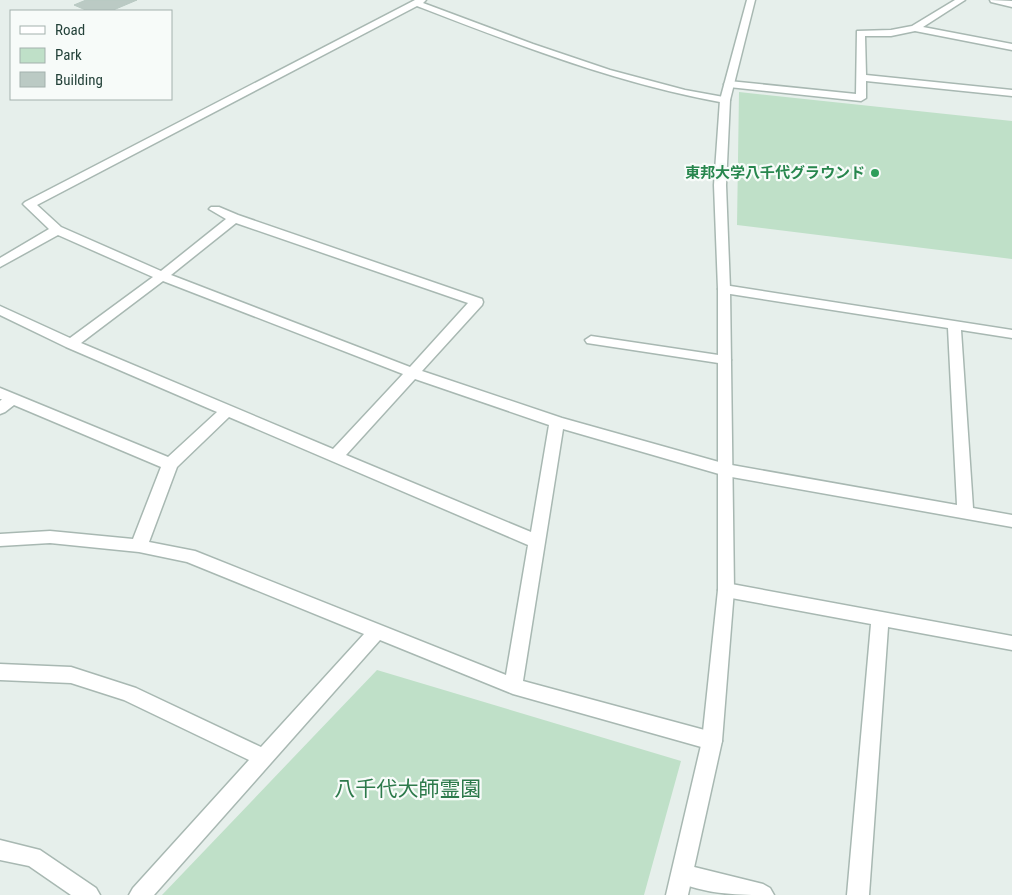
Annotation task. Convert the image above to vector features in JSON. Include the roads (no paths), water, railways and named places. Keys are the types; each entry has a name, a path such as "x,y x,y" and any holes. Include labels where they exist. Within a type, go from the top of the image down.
{"street":[{"path":"677,895 712,741 726,590 724,289 720,185 725,100 750,0"},
{"path":"729,84 861,98 860,33 891,33 915,28 961,0"},
{"path":"994,0 1012,4"},
{"path":"725,100 686,94 638,82 524,43 419,2 28,204 57,230 162,276 413,373 556,422 726,470 1012,521"},
{"path":"915,28 1012,47"},
{"path":"861,78 1012,93"},
{"path":"215,209 234,218 477,302 336,456"},
{"path":"71,344 162,276 234,218"},
{"path":"0,263 57,230"},
{"path":"724,289 1012,334"},
{"path":"0,310 71,344 537,542"},
{"path":"954,325 965,512"},
{"path":"0,409 7,396 170,464"},
{"path":"139,546 170,464 227,410"},
{"path":"513,686 556,422"},
{"path":"0,540 50,537 139,546 189,556 513,686 712,741"},
{"path":"726,590 1012,643"},
{"path":"858,895 880,619"},
{"path":"140,895 378,631"},
{"path":"0,672 71,674 129,694 264,758"},
{"path":"0,850 33,857 89,895"},
{"path":"682,874 763,895"}],"lane":[{"path":"591,340 725,360"}],"place":[{"name":"東邦大学八千代グラウンド","path":"875,173"}],"park label":[{"name":"八千代大師霊園","path":"408,789"}]}
